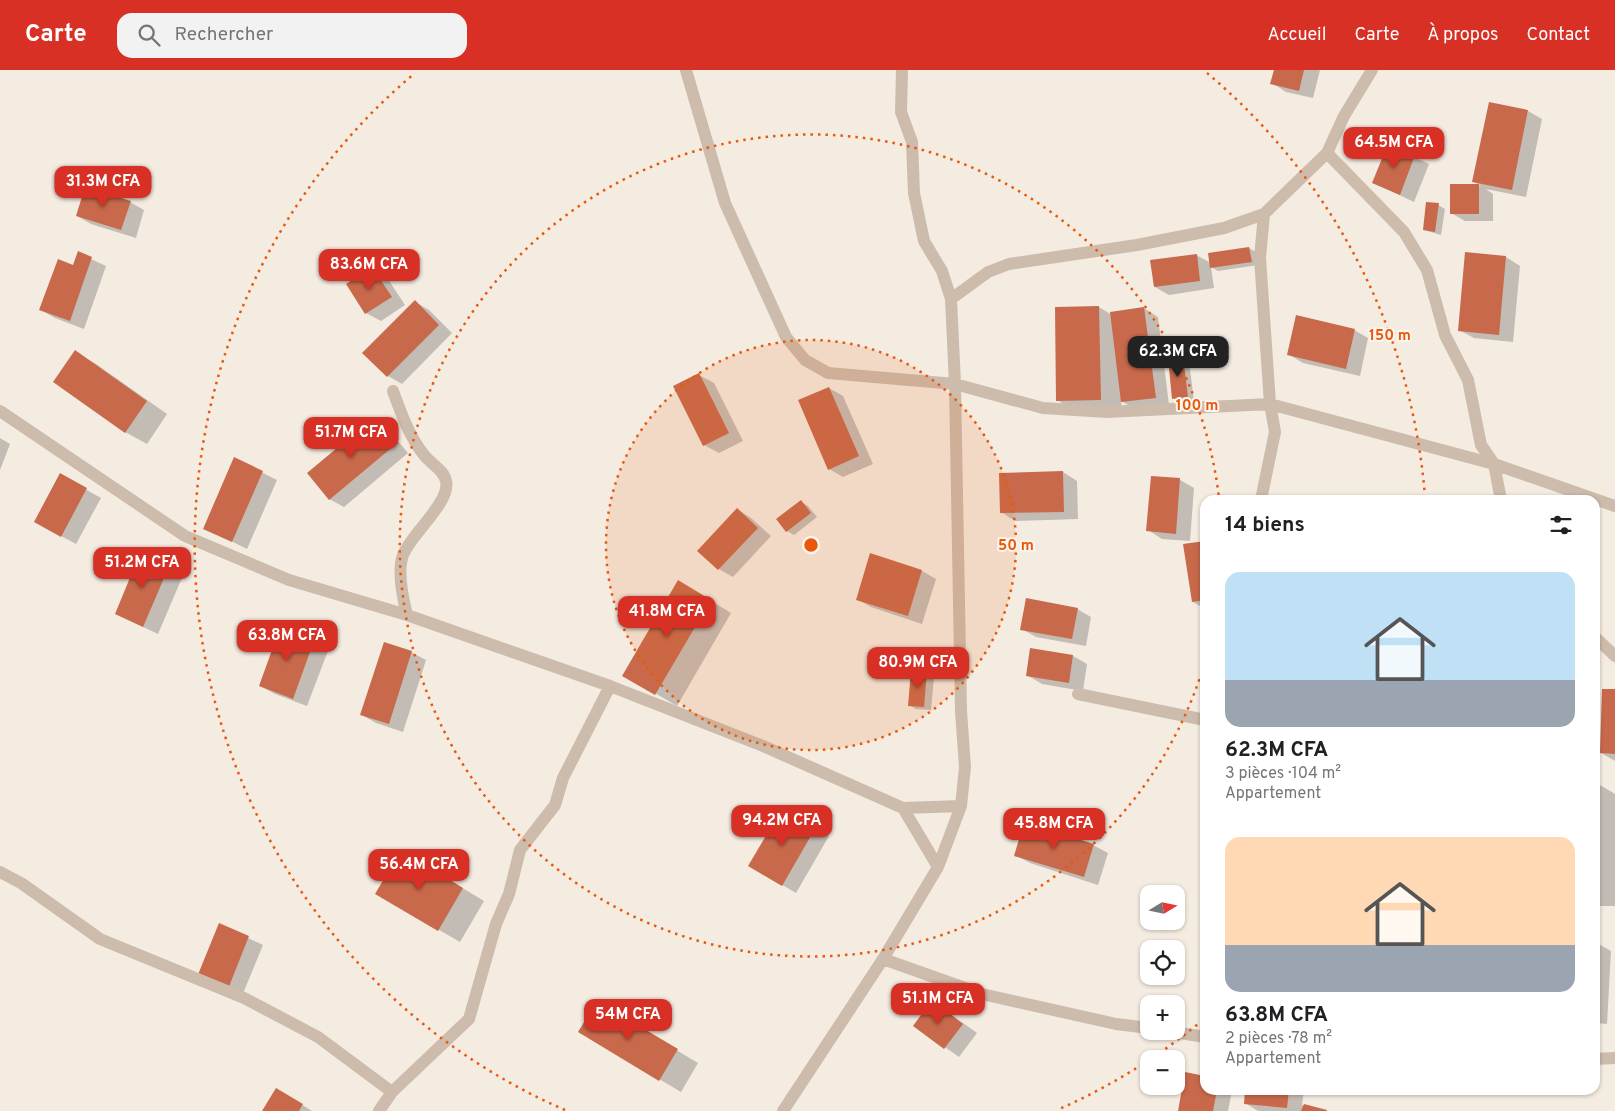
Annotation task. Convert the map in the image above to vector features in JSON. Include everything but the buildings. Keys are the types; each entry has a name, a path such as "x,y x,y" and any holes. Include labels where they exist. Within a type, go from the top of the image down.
{"street":[{"path":"686,70 725,203 786,337 804,360 828,373 955,384 1043,408 1107,412 1270,404 1494,464 1583,495"},
{"path":"783,1111 882,959 938,867 961,806 965,767 961,711 955,384 951,299 942,271 924,241 914,193 912,142 901,112 902,70"},
{"path":"951,299 988,272 1009,264 1137,245 1214,230 1264,214 1327,153 1344,116 1372,70"},
{"path":"1327,153 1404,232 1427,270 1445,335 1468,380 1481,445 1494,464 1500,495"},
{"path":"1262,495 1275,432 1270,404 1260,258 1264,214"},
{"path":"393,391 404,422 425,456 438,468 446,480 446,494 416,533 403,556 401,593 407,615"},
{"path":"0,411 185,536 289,580 407,615 610,686 763,746 903,808 961,806"},
{"path":"1600,501 1615,506"},
{"path":"1600,642 1615,656"},
{"path":"379,1111 392,1092 470,1019 496,924 509,894 520,850 555,805 563,778 610,686"},
{"path":"1078,694 1200,719"},
{"path":"903,808 938,867"},
{"path":"0,872 21,883 100,940 244,998 318,1037 392,1092"},
{"path":"882,959 982,994 1116,1024 1140,1027"},
{"path":"1185,1034 1200,1036"},
{"path":"1600,1059 1615,1058"}]}
